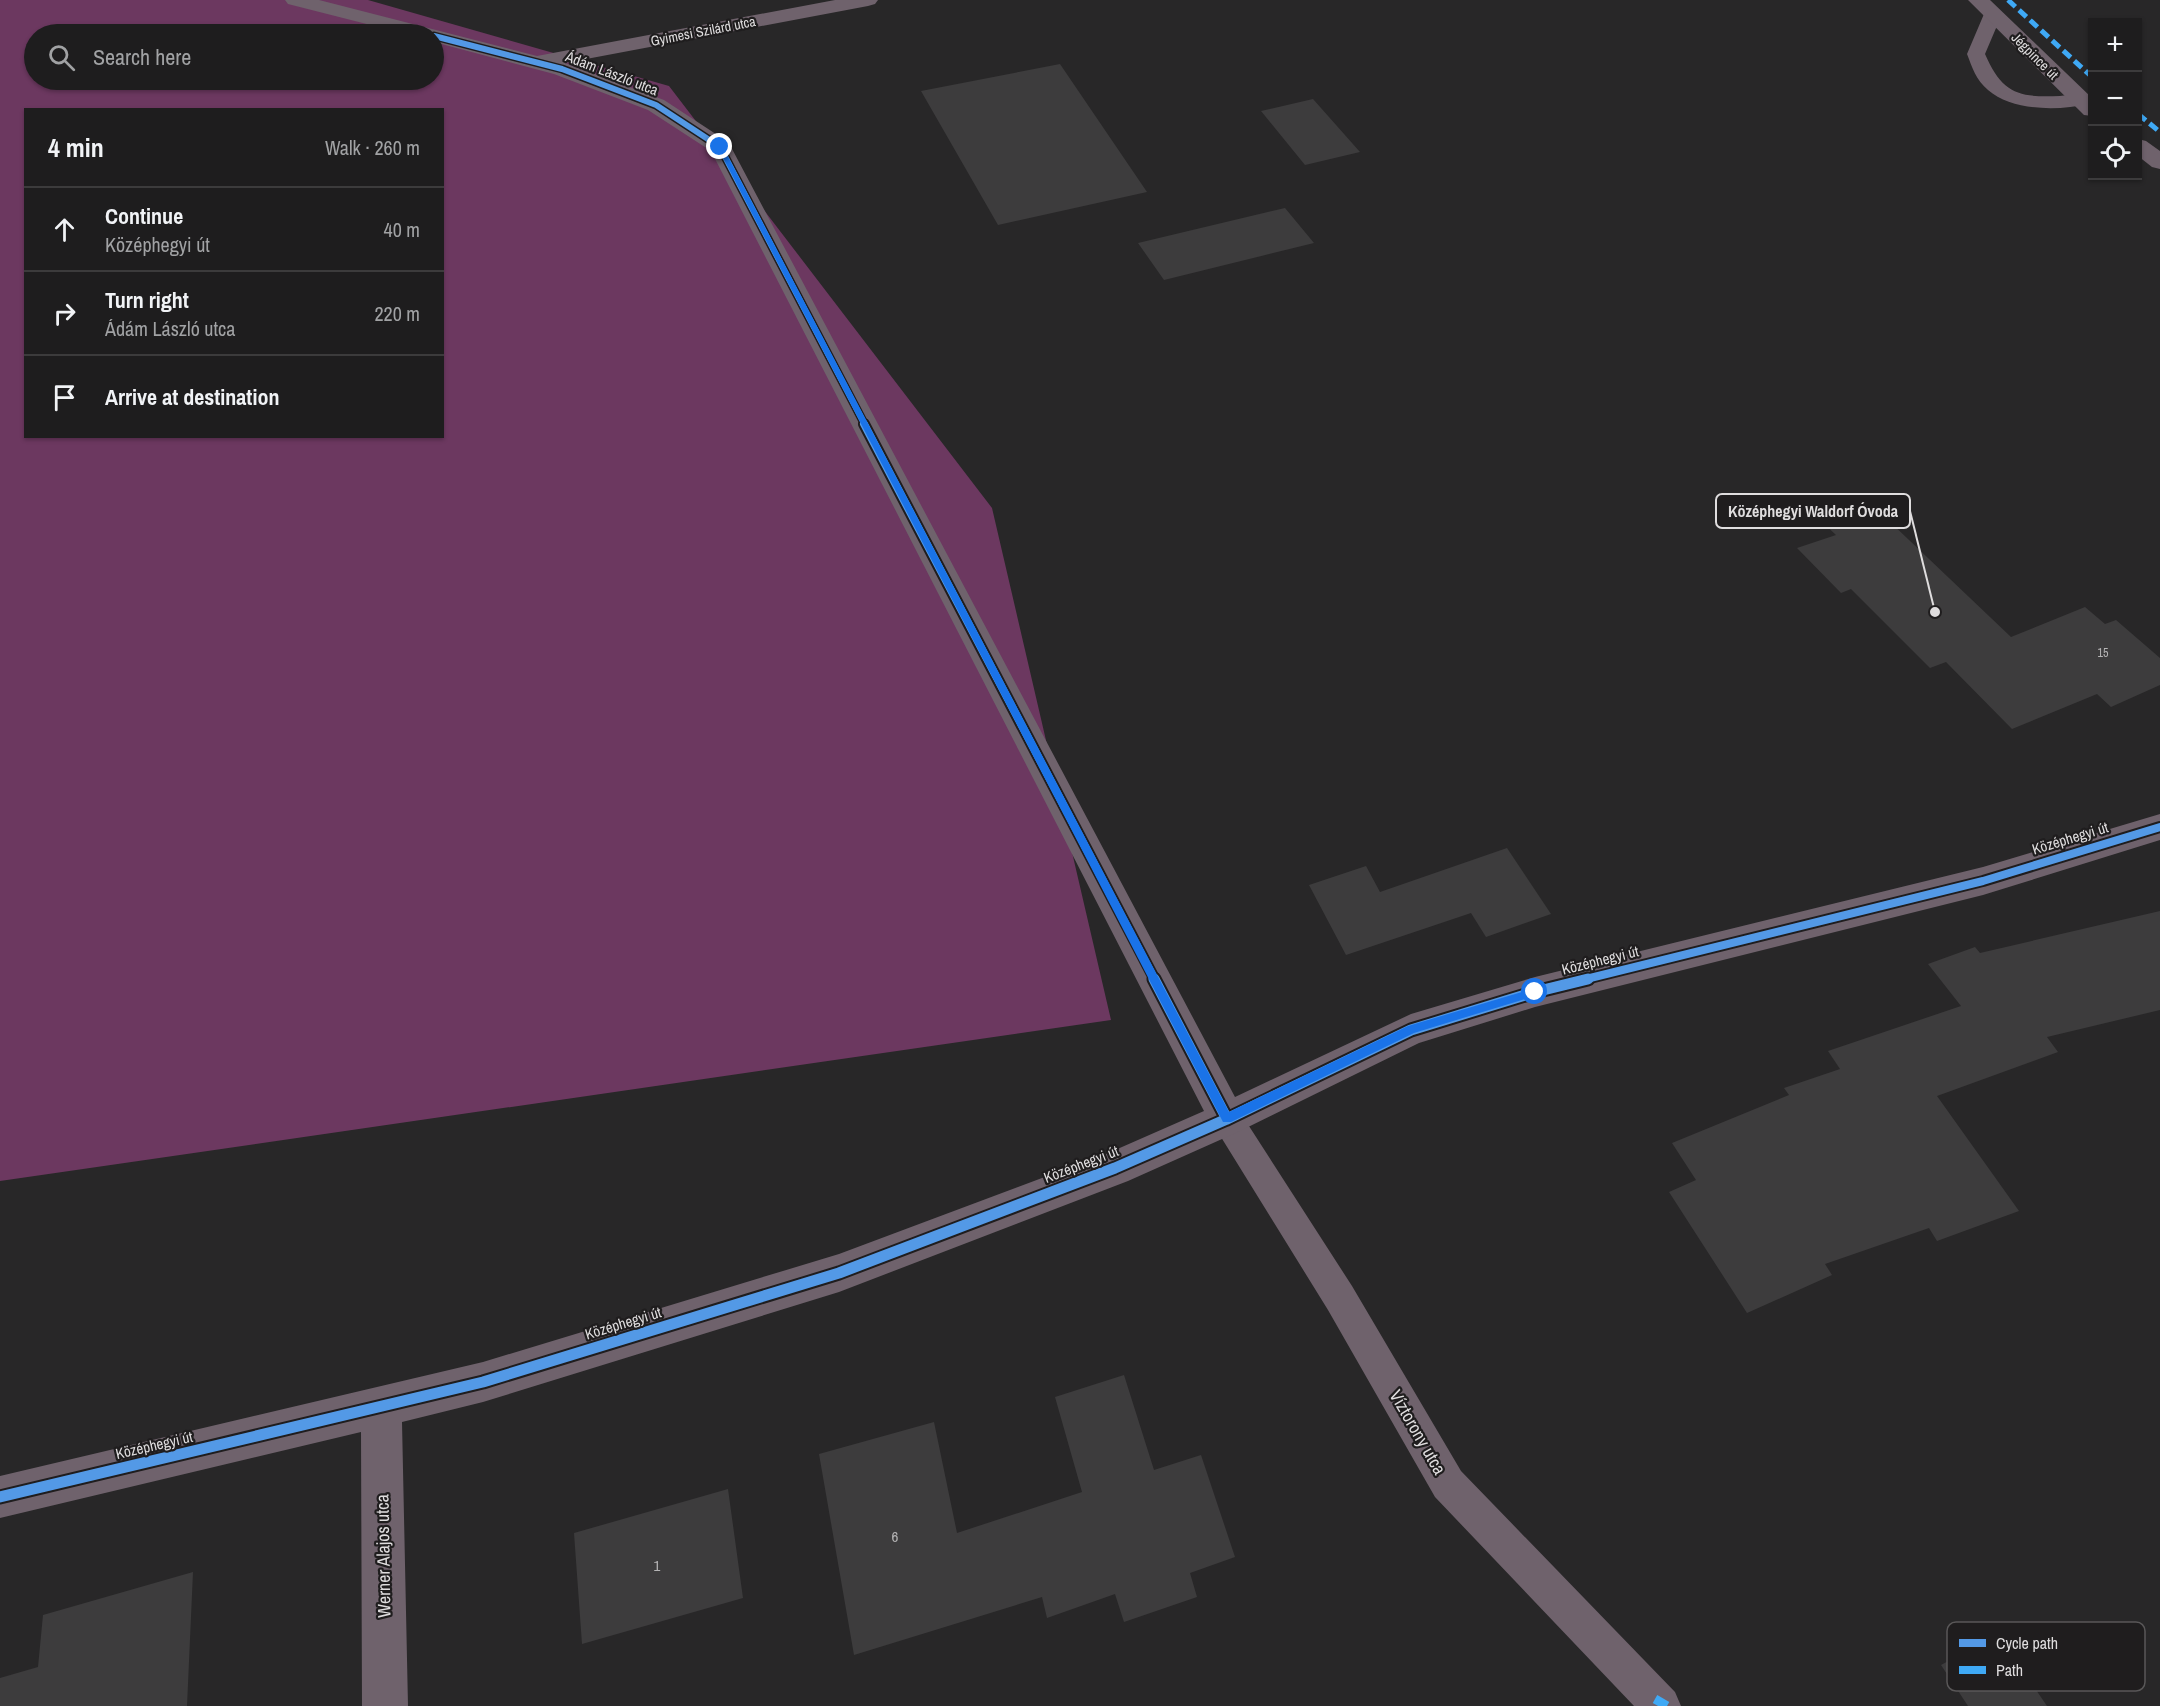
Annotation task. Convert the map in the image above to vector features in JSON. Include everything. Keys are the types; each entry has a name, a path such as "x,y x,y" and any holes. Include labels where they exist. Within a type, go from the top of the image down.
{"street":[{"path":"294,0 389,24"},
{"name":"Gyimesi Szilárd utca","path":"537,62 868,0"},
{"name":"Jégpince út","path":"1986,7 2087,105"},
{"name":"Ádám László utca","path":"444,39 562,69 656,105 720,147 1227,1119"},
{"path":"2142,149 2160,162"},
{"name":"Középhegyi út","path":"0,1497 483,1382 839,1273 1115,1168 1227,1119 1411,1029 1535,992 1983,880 2160,827"},
{"name":"Werner Alajos utca","path":"381,1407 385,1706"}],"lane":[{"path":"1986,7 1976,54 1984,75 2000,91 2020,100 2087,105"},
{"name":"Víztorony utca","path":"1227,1119 1340,1298 1448,1484 1661,1706"}],"shaded area":[{"path":"0,0 368,0 669,86 992,508 1111,1020 0,1181"}],"building":[{"path":"1060,64 1147,192 998,225 921,91"},
{"path":"1313,99 1360,152 1305,165 1261,111"},
{"path":"1285,208 1314,243 1164,280 1138,243"},
{"path":"1867,500 2011,637 2085,607 2105,624 2116,620 2160,658 2160,685 2111,707 2097,694 2012,729 1946,662 1930,668 1851,589 1841,593 1797,548 1836,535 1818,518"},
{"path":"1507,848 1551,914 1486,937 1471,913 1346,955 1309,885 1366,866 1380,892"},
{"path":"2160,911 2160,1010 2047,1037 2058,1052 1937,1096 2019,1211 1937,1241 1929,1228 1825,1264 1832,1275 1747,1313 1669,1192 1696,1180 1672,1143 1789,1095 1784,1088 1840,1069 1828,1051 1961,1006 1928,964 1975,947 1980,953"},
{"path":"1124,1375 1154,1470 1201,1455 1235,1557 1190,1573 1197,1597 1124,1622 1115,1594 1047,1618 1042,1597 854,1655 819,1454 934,1422 957,1533 1082,1492 1055,1397"},
{"path":"728,1489 743,1598 582,1644 574,1533"},
{"path":"193,1572 187,1706 0,1706 0,1678 38,1667 43,1615"},
{"path":"1947,1662 1947,1674 1941,1665"},
{"path":"1958,1691 2037,1691 2047,1706 1968,1706"}],"marked path":[{"path":"2008,0 2088,73"},
{"path":"2142,117 2160,132"},
{"path":"1655,1699 1667,1706"}],"cycle path":[{"path":"444,39 562,69 656,105 720,147 1227,1119"},
{"path":"0,1497 483,1382 839,1273 1115,1168 1227,1119 1411,1030 1535,992 1983,881 2160,827"}],"place":[{"name":"Középhegyi Waldorf Óvoda","path":"1935,612"}],"route":[{"path":"720,147 1227,1119 1411,1029 1535,992"}]}
